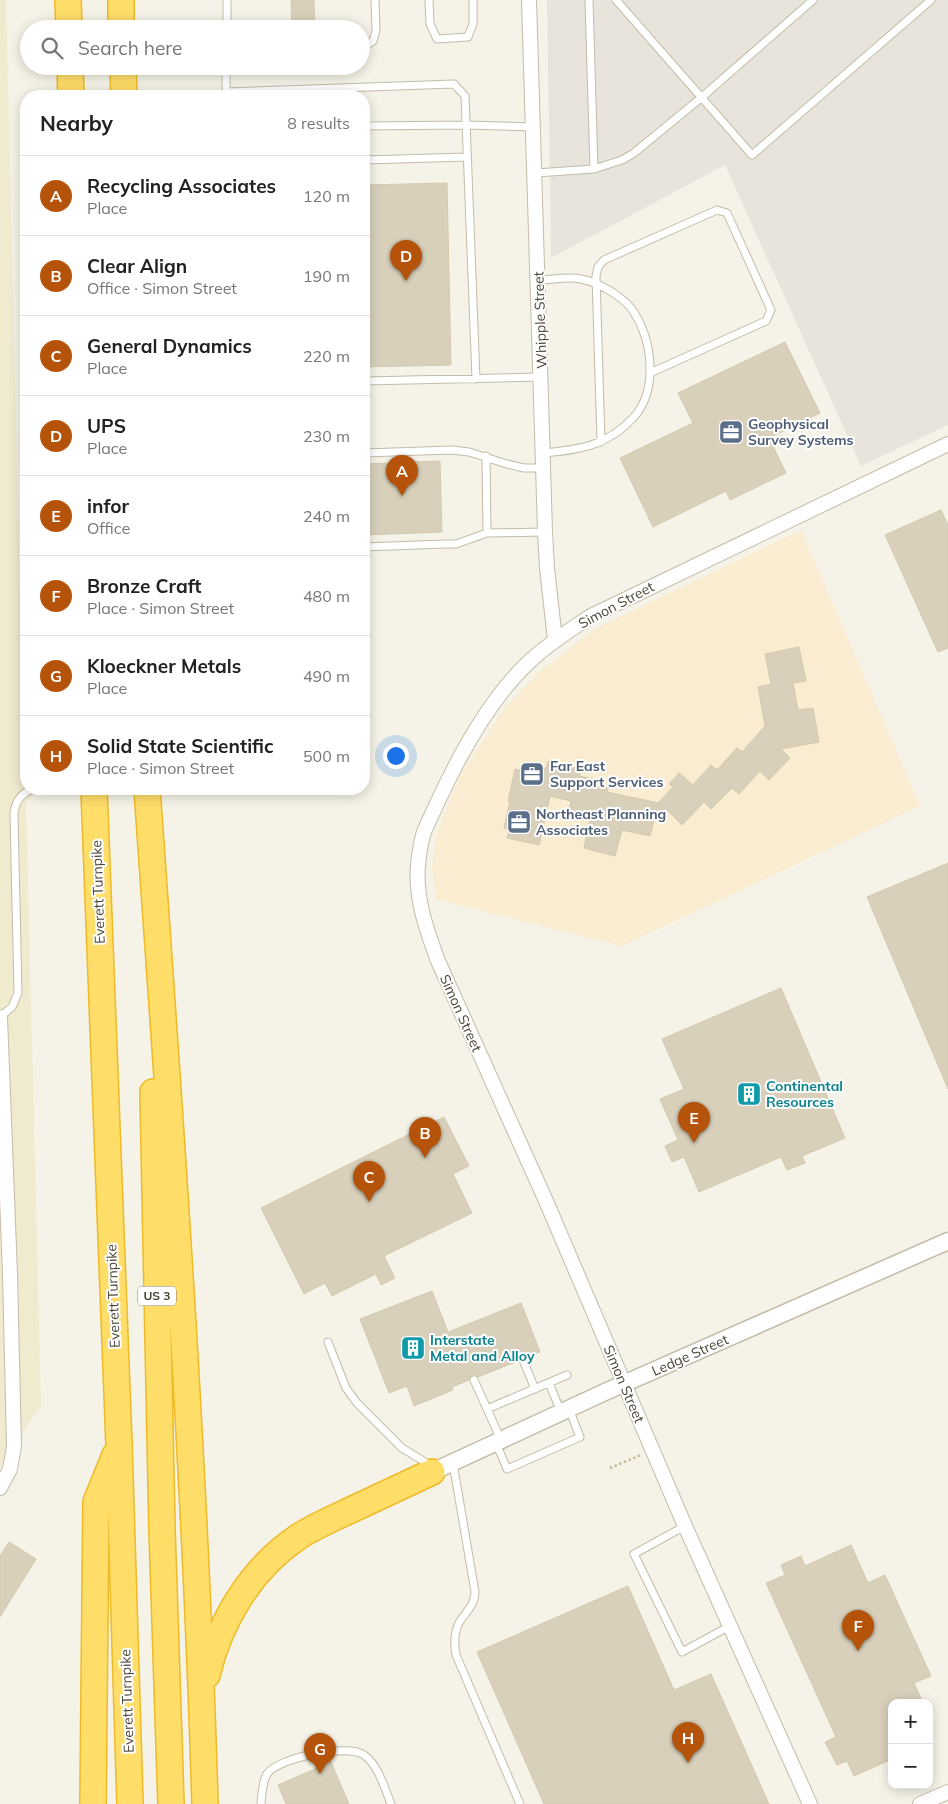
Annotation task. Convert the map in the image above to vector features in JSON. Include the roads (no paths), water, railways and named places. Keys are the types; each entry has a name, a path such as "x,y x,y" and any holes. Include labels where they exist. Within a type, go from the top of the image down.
{"highway":[{"path":"68,0 69,20"},
{"path":"120,0 121,20"},
{"path":"70,75 71,90"},
{"path":"123,75 124,90"},
{"name":"Everett Turnpike","path":"94,795 130,1804"},
{"path":"146,795 176,1200 202,1707 205,1804"},
{"name":"US 3","path":"146,795 162,1519 171,1804"},
{"path":"93,1804 96,1502 118,1445"},
{"path":"202,1707 210,1664 220,1635 240,1596 263,1567 289,1544 309,1531 443,1467"}],"street":[{"name":"Whipple Street","path":"529,0 536,173 545,532 555,640"},
{"name":"Simon Street","path":"810,1804 686,1526 546,1201 438,962 419,900 418,866 424,833 459,757 494,702 513,678 530,660 555,640 591,616 948,444"},
{"path":"0,1017 10,1274 14,1446 10,1468 0,1488"},
{"name":"Ledge Street","path":"443,1467 565,1410 948,1242"},
{"path":"920,1804 948,1792"}],"lane":[{"path":"227,0 227,20"},
{"path":"370,43 373,41 376,31 375,0"},
{"path":"429,0 430,24 437,39 468,37 473,24 473,0"},
{"path":"589,0 594,169"},
{"path":"616,0 752,155 931,0"},
{"path":"536,173 594,169 622,160 634,153 702,98 813,0"},
{"path":"226,75 226,90"},
{"path":"317,90 454,84 465,96 476,379"},
{"path":"370,126 466,125 534,127"},
{"path":"370,160 467,157"},
{"path":"601,442 596,276 598,267 604,260 717,210 727,213 771,310 766,321 650,373"},
{"path":"539,280 580,279 597,285 621,299 637,317 647,345 650,373 642,404 623,428 590,447 543,453"},
{"path":"370,382 542,378"},
{"path":"370,453 452,450 486,456 515,466 543,468"},
{"path":"486,456 487,533"},
{"path":"370,547 456,544 487,533 545,532"},
{"path":"0,1017 12,1006 18,993 14,814 15,805 22,795"},
{"path":"328,1342 346,1388 357,1403 402,1448 425,1462 443,1467 474,1587 474,1603 459,1625 455,1639 456,1655 520,1804"},
{"path":"523,1360 536,1389"},
{"path":"487,1409 568,1375"},
{"path":"474,1380 487,1409 507,1469 580,1437 549,1383"},
{"path":"686,1526 634,1554 682,1652 731,1626"},
{"path":"261,1804 262,1787 268,1773 280,1763 311,1754 348,1751 362,1753 374,1764 391,1804"}],"place":[{"name":"UPS","path":"406,281"},
{"name":"Geophysical Survey Systems","path":"731,432"},
{"name":"Recycling Associates","path":"402,496"},
{"name":"Far East Support Services","path":"532,774"},
{"name":"Northeast Planning Associates","path":"519,822"},
{"name":"Continental Resources","path":"749,1094"},
{"name":"infor","path":"694,1143"},
{"name":"Clear Align","path":"425,1158"},
{"name":"General Dynamics","path":"369,1202"},
{"name":"Interstate Metal and Alloy","path":"413,1348"},
{"name":"Bronze Craft","path":"858,1651"},
{"name":"Solid State Scientific","path":"688,1763"},
{"name":"Kloeckner Metals","path":"320,1774"}]}
